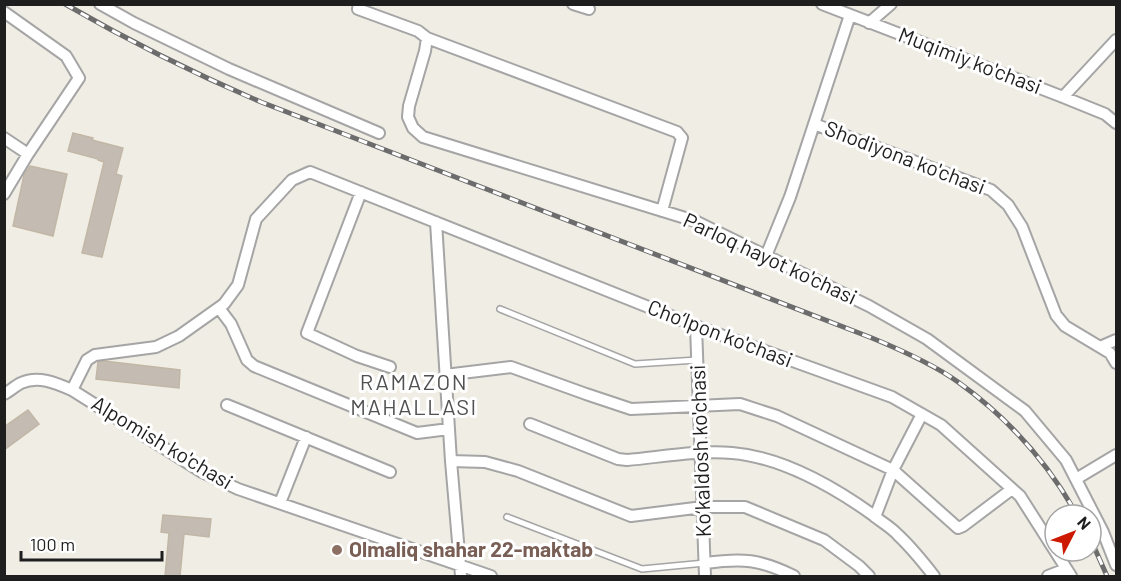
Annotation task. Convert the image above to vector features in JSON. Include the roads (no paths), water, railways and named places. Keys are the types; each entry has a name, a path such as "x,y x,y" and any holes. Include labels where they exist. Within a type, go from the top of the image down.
{"street":[{"path":"100,4 229,69 379,133"},
{"path":"573,4 589,9"},
{"name":"Muqimiy ko'chasi","path":"822,4 1064,97 1105,114 1116,123"},
{"path":"869,23 891,4"},
{"path":"358,7 418,31 427,38 677,132 682,138 662,211"},
{"path":"4,12 66,56 79,78 4,194"},
{"name":"Shodiyona ko'chasi","path":"766,256 790,197 850,15"},
{"name":"Parloq hayot ko'chasi","path":"427,38 408,117 423,137 695,221 869,306 927,339 1025,411 1066,460 1103,532 1116,565"},
{"path":"1064,97 1116,40"},
{"name":"Shodiyona ko'chasi","path":"814,124 991,190 1008,205 1022,226 1059,320 1065,326 1110,352 1116,363"},
{"path":"4,138 28,154"},
{"name":"Cho‘lpon ko'chasi","path":"219,308 238,285 256,219 292,180 310,172 696,326 892,397 941,425 1020,496 1068,573"},
{"path":"361,192 307,333 357,356 390,367"},
{"path":"436,222 451,460 461,571"},
{"path":"72,390 87,360 95,355 156,347 179,336 219,308 231,324 247,360 254,366 417,433 449,429"},
{"name":"Ko‘kaldosh ko'chasi","path":"696,326 705,576"},
{"path":"1100,347 1116,340"},
{"path":"445,375 511,367 631,409 740,404 777,416 893,470 958,528 1012,489"},
{"name":"Alpomish ko'chasi","path":"4,394 21,383 32,380 51,381 72,390 202,472 238,489 461,571 491,576"},
{"path":"227,405 390,472"},
{"path":"875,517 893,470 922,414"},
{"path":"530,424 618,459 732,453 769,460 846,496 896,533 934,576"},
{"path":"280,503 306,437"},
{"path":"1076,479 1116,455"},
{"path":"451,460 485,462 518,471 631,516 703,507 745,507 825,540 869,576"},
{"path":"705,563 732,559 752,561 794,576"},
{"path":"1048,576 1068,573"}],"lane":[{"path":"500,309 635,364 697,360"},
{"path":"507,517 642,568 705,563"}],"railway":[{"path":"65,4 162,56 261,102 872,338 917,358 958,382 1010,426 1040,459 1070,503"},
{"path":"1101,563 1107,576"}],"place":[{"name":"Olmaliq shahar 22-maktab","path":"337,550"}],"district":[{"name":"RAMAZON MAHALLASI","path":"414,394"}]}
